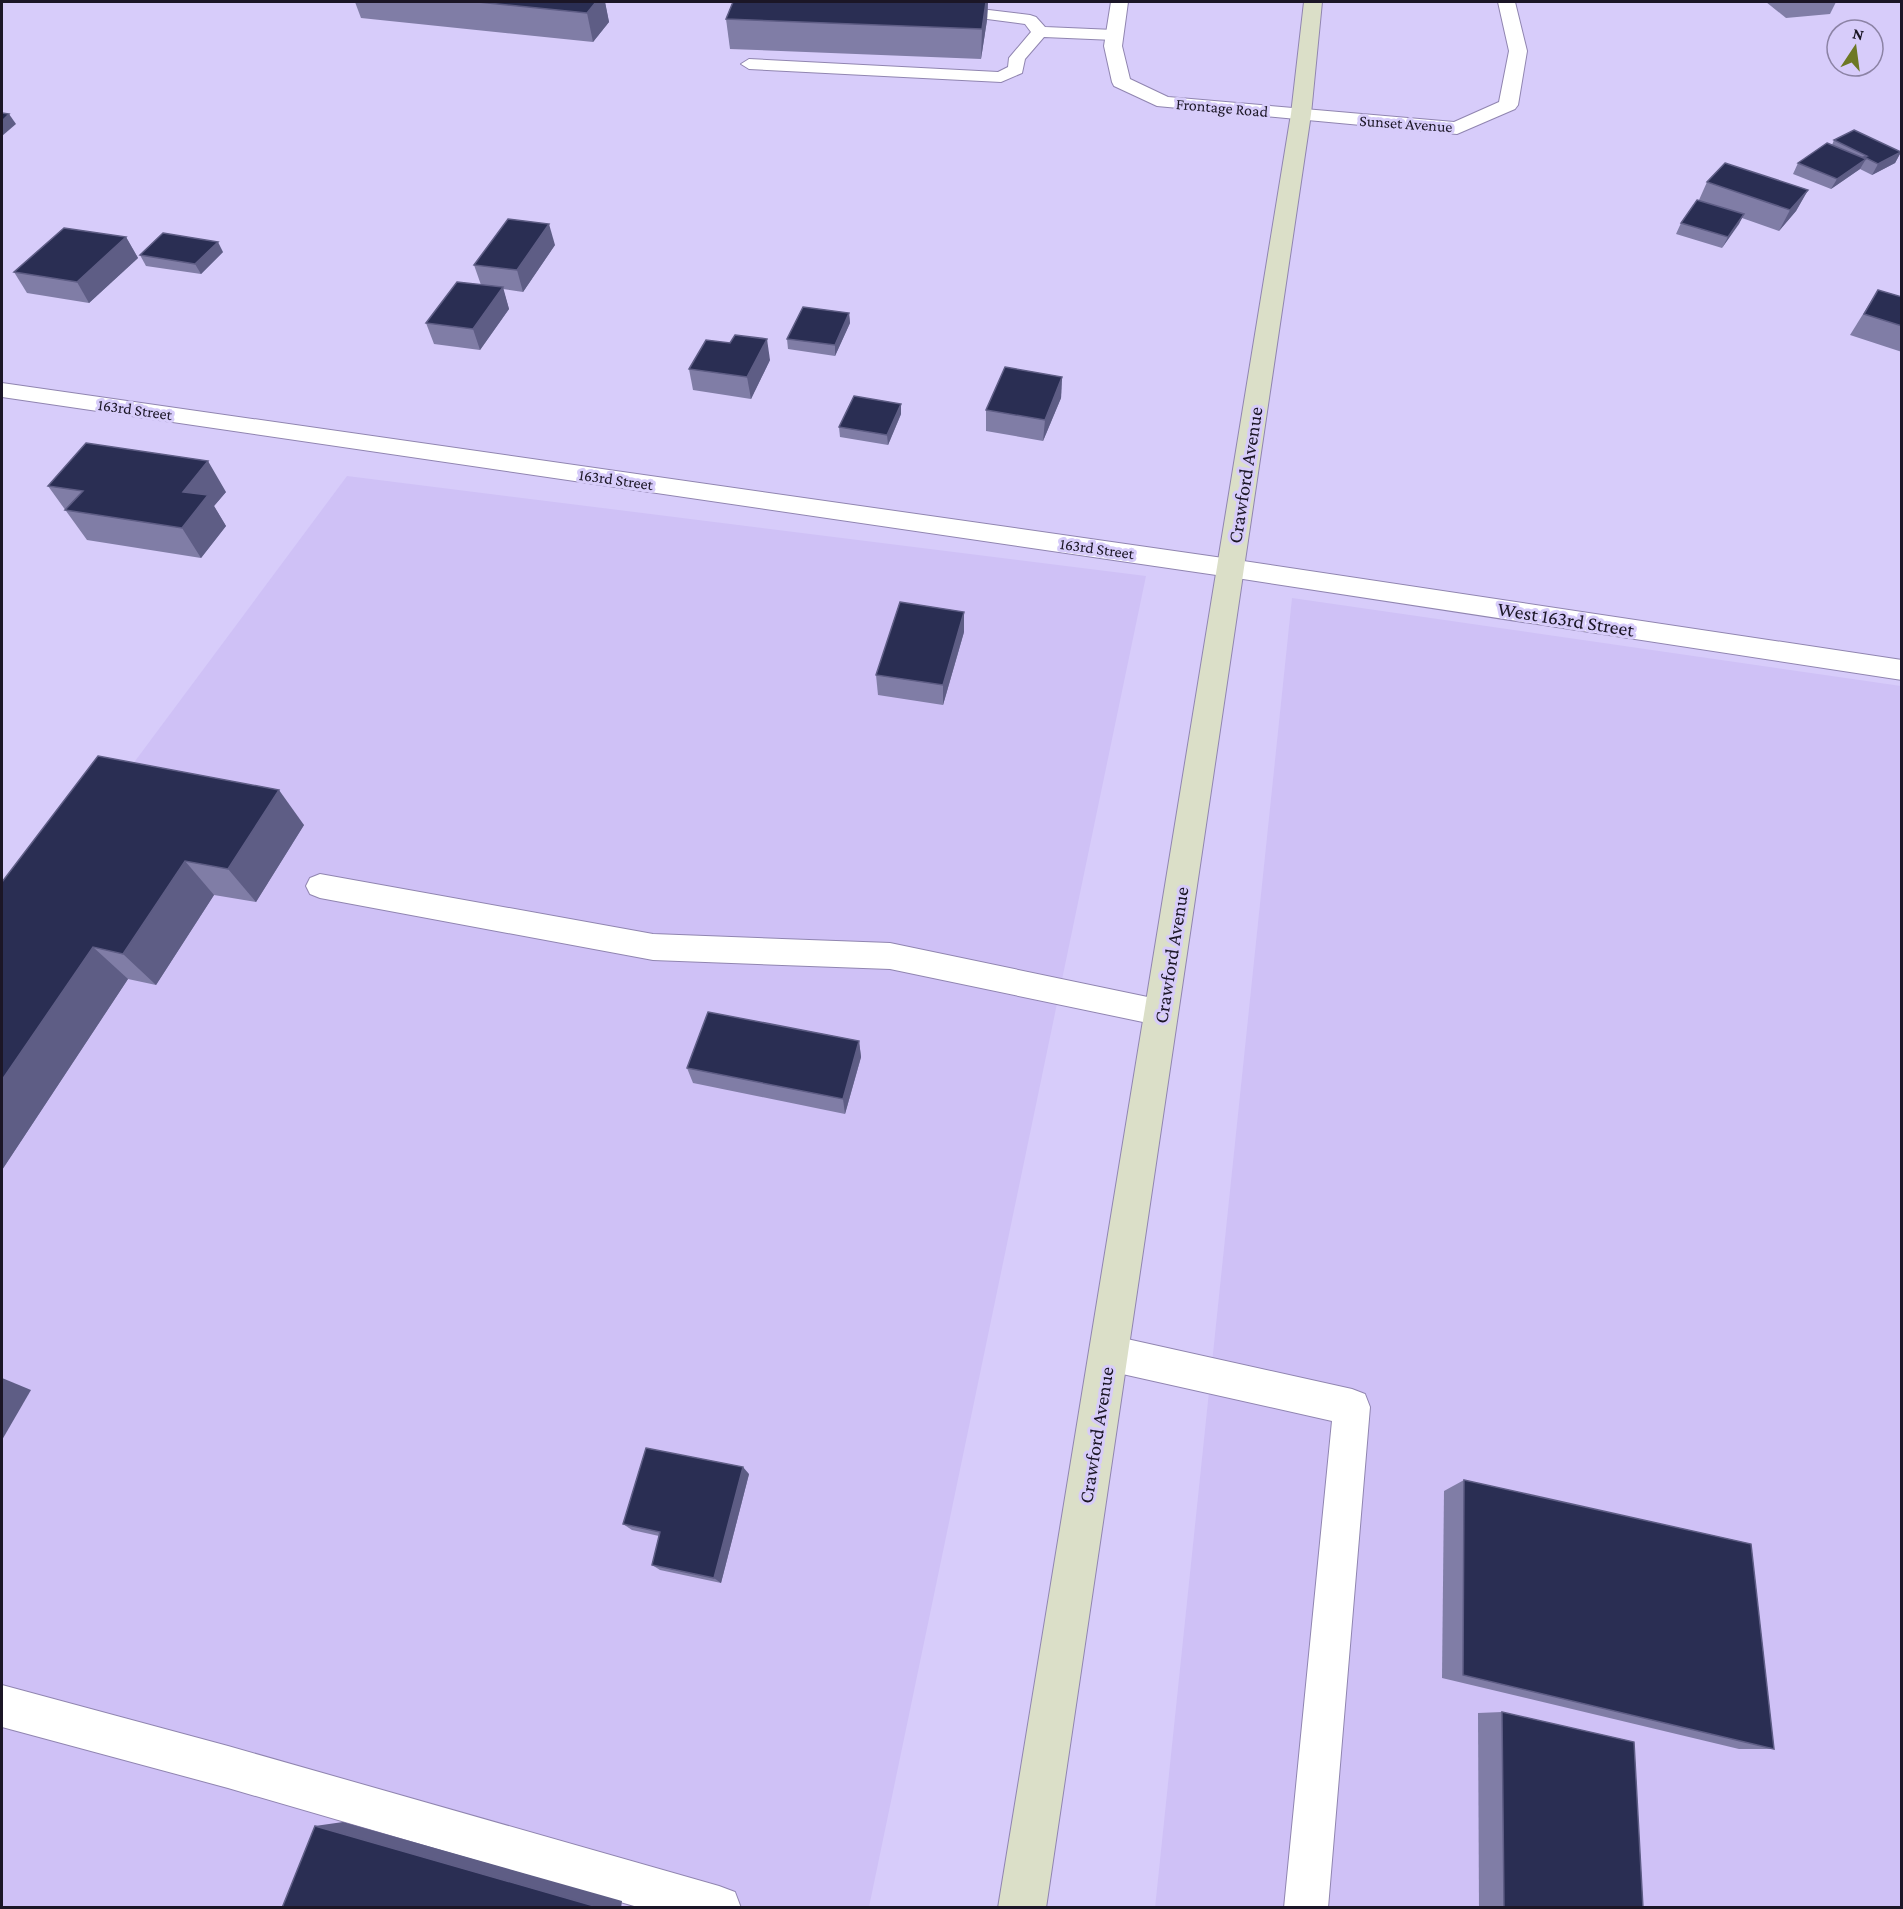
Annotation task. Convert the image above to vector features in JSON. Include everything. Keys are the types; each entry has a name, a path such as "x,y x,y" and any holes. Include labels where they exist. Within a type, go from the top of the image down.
{"main road":[{"name":"Crawford Avenue","path":"1023,1908 1301,114 1313,2"}],"street":[{"name":"Frontage Road","path":"1119,2 1113,46 1121,82 1164,102 1301,114"},
{"name":"Sunset Avenue","path":"1301,114 1457,128 1508,105 1518,51 1508,2"},
{"name":"163rd Street","path":"2,390 1230,568"},
{"name":"West 163rd Street","path":"1230,568 1902,670"}],"lane":[{"path":"925,9 950,6 1030,20 1040,32 1114,35"},
{"path":"749,64 1001,77 1016,69 1017,58 1040,32"},
{"path":"320,886 653,947 890,956 1162,1013"},
{"path":"1109,1353 1352,1407 1306,1908"},
{"path":"2,1706 239,1770 719,1908"}],"shaded area":[{"path":"347,476 1146,576 869,1907 2,1907 2,940"},
{"path":"1292,598 1901,686 1901,1907 1155,1908"}],"building":[{"path":"478,2 596,2 587,13"},
{"path":"733,2 986,2 982,29 726,19"},
{"path":"2,113 9,114 2,121"},
{"path":"1854,130 1901,152 1878,164 1834,140"},
{"path":"1827,143 1866,159 1837,179 1798,163"},
{"path":"1725,163 1808,190 1790,210 1707,182"},
{"path":"1697,200 1744,214 1728,237 1681,223"},
{"path":"508,219 549,224 517,270 474,265"},
{"path":"64,228 126,237 77,282 14,272"},
{"path":"163,233 218,242 195,264 140,255"},
{"path":"457,282 503,287 473,329 426,323"},
{"path":"1878,290 1902,297 1902,326 1864,314"},
{"path":"803,307 849,313 835,345 787,339"},
{"path":"735,335 767,339 747,377 689,369 706,340 730,343"},
{"path":"1005,367 1062,377 1045,420 986,410"},
{"path":"854,396 901,404 887,435 839,427"},
{"path":"86,443 208,461 183,492 208,495 182,528 65,510 83,491 48,486"},
{"path":"900,602 964,612 943,685 876,675"},
{"path":"98,756 279,790 228,869 185,861 123,954 93,947 2,1080 2,882"},
{"path":"708,1012 859,1041 843,1099 687,1068"},
{"path":"646,1448 743,1467 714,1578 652,1565 660,1532 623,1524"},
{"path":"1464,1480 1751,1544 1774,1749 1463,1675"},
{"path":"1502,1712 1634,1742 1643,1908 1504,1908"},
{"path":"315,1826 601,1908 282,1908"}]}
